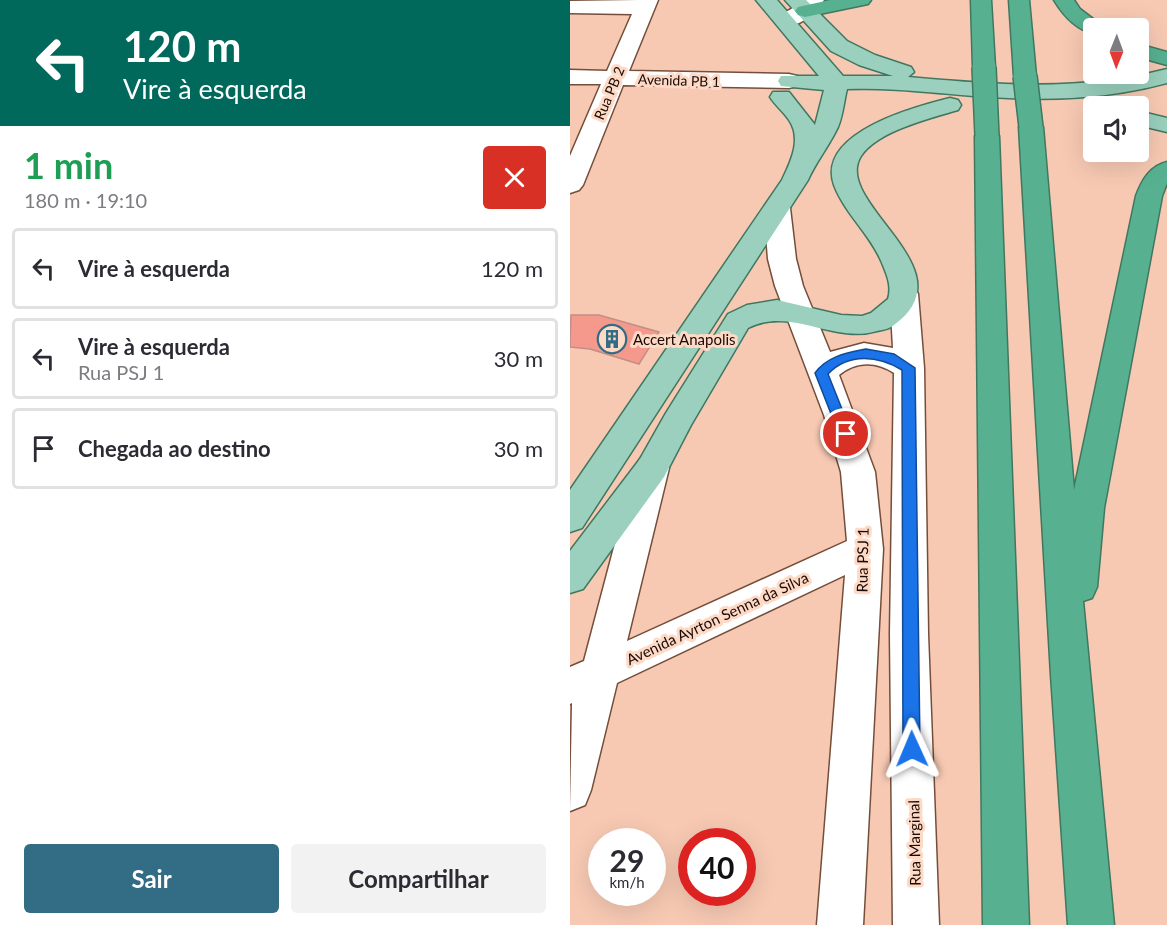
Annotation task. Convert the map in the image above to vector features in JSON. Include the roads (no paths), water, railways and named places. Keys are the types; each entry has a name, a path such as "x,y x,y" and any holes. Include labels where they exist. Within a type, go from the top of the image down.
{"highway":[{"path":"805,4 861,0"},
{"path":"981,0 987,136 1005,925"},
{"path":"1019,0 1091,925"},
{"path":"1064,0 1072,13 1083,20"},
{"path":"1149,53 1167,59"},
{"path":"1070,675 1087,508 1149,196 1154,182 1167,169"}],"main road":[{"path":"570,518 777,208 823,134 836,92 810,51 766,0"},
{"path":"805,4 839,46 953,97"},
{"path":"785,89 811,61 810,51"},
{"path":"570,578 652,468 677,421 738,321 762,309 799,313 828,323 863,324 892,312 904,294 904,282 896,262 846,184 844,176 847,160 864,139 953,97 1098,91 1137,85 1167,76"},
{"path":"785,89 953,97 1083,110"},
{"path":"785,89 804,123 807,135 806,156 798,174"},
{"path":"1149,121 1167,125"}],"street":[{"path":"570,7 646,4"},
{"name":"Rua PB 2","path":"570,185 646,4"},
{"path":"786,21 805,4"},
{"name":"Avenida PB 1","path":"570,77 611,85 785,89"},
{"name":"Avenida PB 1","path":"570,92 611,85"},
{"name":"Rua PSJ 1","path":"777,208 782,259 799,313 840,415 858,472 865,549 840,925"},
{"name":"Rua Marginal","path":"904,294 909,368 909,634 916,925"},
{"path":"822,373 836,361 866,354 890,357 909,368"},
{"path":"570,790 585,679 652,468"},
{"name":"Avenida Ayrton Senna da Silva","path":"585,679 865,549"}],"place":[{"name":"Accert Anapolis","path":"612,339"}]}
